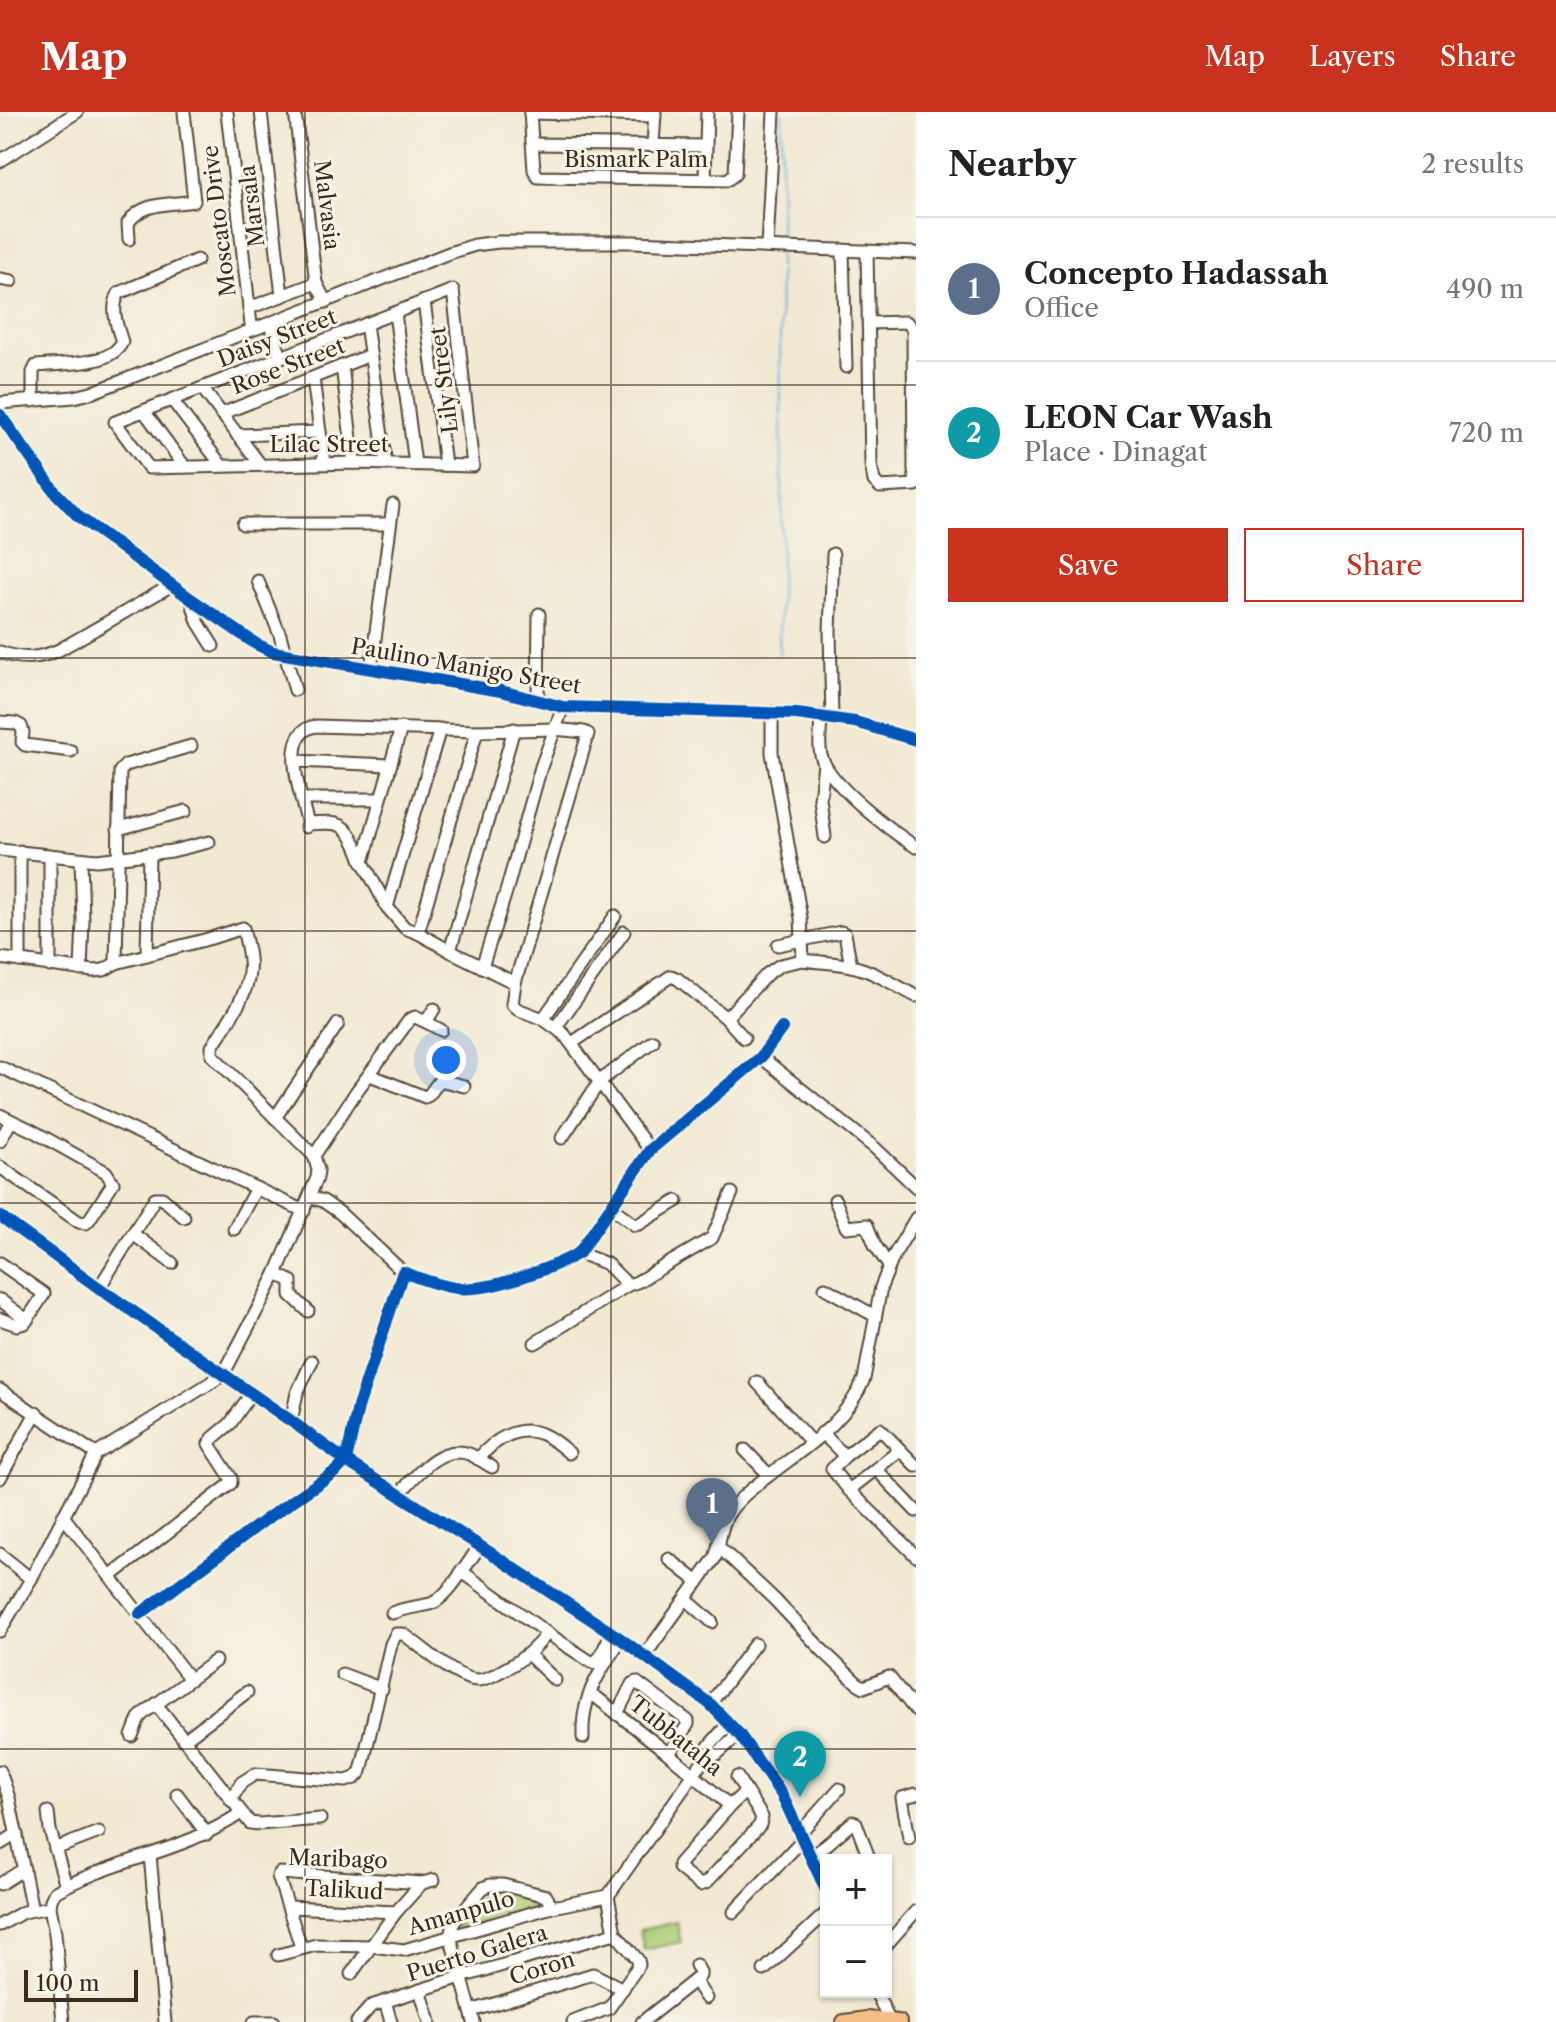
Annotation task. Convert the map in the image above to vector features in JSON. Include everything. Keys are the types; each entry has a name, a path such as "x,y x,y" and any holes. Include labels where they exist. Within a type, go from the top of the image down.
{"main road":[{"path":"844,2022 867,2019 893,2022"}],"street":[{"path":"0,161 77,112"},
{"path":"129,239 128,223 138,212 152,206 194,201 184,112"},
{"name":"Moscato Drive","path":"227,112 251,325"},
{"name":"Marsala","path":"261,112 282,296"},
{"name":"Malvasia","path":"295,112 316,283 326,302"},
{"path":"705,179 707,112"},
{"name":"Bismark Palm","path":"530,113 534,170 538,177 727,180 735,174 738,112"},
{"path":"767,247 774,112"},
{"path":"530,113 655,114 653,145"},
{"path":"533,144 706,146"},
{"path":"0,403 91,393 449,253 488,243 634,242 916,253"},
{"path":"843,250 846,367"},
{"path":"867,251 873,480 880,487 916,484 913,330 906,322 869,323"},
{"path":"33,401 33,372 36,366 86,362 119,349 122,342 115,312 119,293 197,260"},
{"path":"249,308 316,283"},
{"name":"Daisy Street","path":"115,422 453,290"},
{"name":"Lily Street","path":"453,290 473,466"},
{"name":"Lily Street","path":"424,301 445,465"},
{"path":"395,313 415,464"},
{"path":"270,324 281,357"},
{"path":"366,324 386,464"},
{"name":"Rose Street","path":"221,414 370,355"},
{"path":"342,366 354,463"},
{"path":"313,378 324,463"},
{"path":"202,388 260,464"},
{"path":"172,400 222,466"},
{"path":"144,411 185,467"},
{"name":"Paulino Manigo Street","path":"1,418 55,492 79,517 191,599 256,644 273,652 501,691 563,707 772,712 826,717 876,727 916,740"},
{"name":"Lilac Street","path":"115,422 149,468 324,463 473,466"},
{"path":"237,435 320,432"},
{"path":"371,669 393,505"},
{"path":"243,524 390,524"},
{"path":"833,554 826,717 820,747 824,763 849,793 916,847"},
{"path":"258,581 280,635 295,690"},
{"path":"0,652 14,657 44,656 172,585"},
{"path":"191,599 198,622 213,646"},
{"path":"538,701 539,614"},
{"path":"482,967 541,767 563,707"},
{"path":"772,712 772,753 803,939 803,960"},
{"path":"0,722 21,726 25,745 71,751"},
{"path":"515,983 405,928 387,907 356,845 343,827 336,824 307,826 296,783 295,761 301,731 317,726 587,732 589,736 512,1001 514,1007 556,1027 572,1043 650,1150"},
{"path":"363,862 401,728"},
{"path":"387,907 440,729"},
{"path":"450,951 514,729"},
{"path":"418,933 477,731"},
{"path":"116,963 119,775 126,765 191,746"},
{"path":"295,761 390,765"},
{"path":"824,763 820,799 825,837"},
{"path":"301,799 380,799"},
{"path":"118,829 186,811"},
{"path":"0,850 81,859 172,851 209,842"},
{"path":"20,851 20,961"},
{"path":"147,955 149,853"},
{"path":"50,855 50,966"},
{"path":"81,859 81,970"},
{"path":"543,1019 615,916"},
{"path":"0,958 100,971 116,963 243,928 249,964 247,983 211,1051 216,1061 314,1156 318,1170 310,1197 276,1274 223,1375 96,1454 31,1579 1,1627"},
{"path":"556,1027 624,932"},
{"path":"778,945 841,932 845,934 851,966"},
{"path":"726,1018 767,974 780,965 803,960 851,966 886,979 916,996"},
{"path":"572,1043 671,976 726,1018 744,1038"},
{"path":"426,1022 434,1009"},
{"path":"314,1156 410,1019 415,1017 441,1030"},
{"path":"275,1118 338,1024"},
{"path":"310,1197 323,1201 340,1213 403,1272 455,1288 472,1289 511,1280 579,1253 650,1150 761,1057 782,1028"},
{"path":"562,1138 600,1081 653,1041"},
{"path":"761,1057 875,1148 916,1187"},
{"path":"0,1067 304,1211"},
{"path":"370,1075 425,1097 442,1080 464,1086"},
{"path":"0,1141 6,1118 106,1172 113,1183 89,1220 83,1223 0,1167"},
{"path":"234,1229 256,1188"},
{"path":"535,1343 628,1285 712,1238 732,1193"},
{"path":"99,1288 157,1197 184,1217"},
{"path":"835,1200 846,1227 868,1226 875,1245 889,1266"},
{"path":"611,1207 635,1225 677,1201"},
{"path":"0,1216 346,1461 617,1636 710,1704 739,1734 782,1795 820,1877"},
{"path":"645,1655 715,1558 726,1517 742,1498 822,1433 847,1409 859,1392 881,1287 889,1266 914,1225"},
{"path":"133,1234 172,1263"},
{"path":"579,1253 607,1264 628,1285"},
{"path":"0,1263 44,1294 27,1320 17,1325 0,1319"},
{"path":"140,1614 346,1461 358,1407 403,1272"},
{"path":"276,1274 291,1281 291,1295 308,1311"},
{"path":"825,1288 875,1316"},
{"path":"0,1300 27,1320"},
{"path":"291,1421 297,1393 312,1361"},
{"path":"757,1382 811,1442"},
{"path":"0,1390 96,1454"},
{"path":"111,1576 231,1483 229,1474 209,1444 230,1424 251,1394"},
{"path":"0,1478 36,1413"},
{"path":"915,1552 849,1490 832,1469 880,1429 916,1466"},
{"path":"478,1459 503,1437 529,1431 544,1434 569,1453"},
{"path":"822,1433 845,1456"},
{"path":"745,1450 769,1475"},
{"path":"849,1490 900,1450"},
{"path":"399,1494 426,1466 444,1454 460,1453 492,1467"},
{"path":"876,1469 916,1511"},
{"path":"63,1516 189,1678"},
{"path":"392,1613 435,1602 445,1594 480,1546"},
{"path":"719,1547 857,1683 864,1687 884,1677 892,1678 916,1711"},
{"path":"0,1554 31,1579"},
{"path":"669,1559 698,1582"},
{"path":"461,1571 588,1661 594,1663 617,1636"},
{"path":"686,1599 712,1622"},
{"path":"231,1800 241,1783 255,1774 346,1781 355,1778 361,1771 396,1634 408,1637 454,1670 474,1680 489,1678 528,1654 547,1633"},
{"path":"583,1738 583,1714 590,1688 617,1636"},
{"path":"710,1704 755,1644"},
{"path":"528,1654 555,1680"},
{"path":"132,1736 139,1718 215,1661"},
{"path":"342,1674 382,1689"},
{"path":"617,1714 632,1684 636,1682 688,1721 686,1730 669,1754"},
{"path":"184,1740 247,1692"},
{"name":"Tubbataha","path":"596,1697 730,1806"},
{"path":"156,1704 248,1821 254,1825 320,1819"},
{"path":"573,2022 609,2008 639,1965 615,1933 608,1896 705,1758 709,1746 729,1723"},
{"path":"705,1758 717,1754 739,1734"},
{"path":"0,1771 4,1801 17,1834 32,1910"},
{"path":"737,1777 746,1791 762,1817 760,1825 706,1883 700,1885 679,1868 679,1864 746,1791"},
{"path":"734,1912 839,1789"},
{"path":"177,1794 207,1834"},
{"path":"909,1838 902,1798 916,1794"},
{"path":"48,1812 66,1886"},
{"path":"63,2022 50,1907 52,1895 111,1867 207,1834 241,1813"},
{"path":"811,1858 853,1822 868,1854"},
{"path":"55,1849 99,1832"},
{"path":"0,1844 17,1834"},
{"path":"150,1855 165,2022"},
{"path":"0,1884 24,1869"},
{"name":"Maribago","path":"301,1947 278,1876 280,1873 428,1881 396,1912 351,1974"},
{"path":"472,2016 450,1936 454,1922 483,1888 490,1885 503,1885 544,1896 552,1907"},
{"name":"Amanpulo","path":"278,1955 316,1945 372,1946 401,1951 552,1907 608,1896"},
{"path":"0,1925 32,1910 50,1907"},
{"name":"Talikud","path":"289,1907 396,1912"},
{"path":"892,1938 916,1911"},
{"path":"764,1970 820,1919"},
{"name":"Puerto Galera","path":"357,2022 371,2006 385,2001 615,1933"},
{"path":"642,2022 695,1981 701,1973 696,1965"},
{"name":"Coron","path":"472,2016 593,1974 623,1989"},
{"path":"695,1981 706,1998"},
{"path":"420,1990 430,2022"},
{"path":"879,1998 893,2022"},
{"path":"385,2001 391,2022"},
{"path":"254,2022 274,2022"}],"green space":[{"path":"498,1888 540,1896 544,1904 455,1931 472,1905"},
{"path":"677,1922 681,1942 644,1950 640,1930"}],"waterway":[{"path":"780,242 782,112"},
{"path":"779,252 782,494 779,654"}],"cycle path":[{"path":"0,415 55,492 79,517 191,599 256,644 273,652 501,691 563,707 797,714 855,722 916,740"},
{"path":"140,1614 346,1461 358,1407 403,1272 444,1286 471,1288 520,1278 579,1253 650,1150 761,1057 782,1028"},
{"path":"0,1216 346,1461 621,1639 710,1704 739,1734 782,1795 820,1877"}],"place":[{"name":"Concepto Hadassah","path":"712,1544"},
{"name":"LEON Car Wash","path":"800,1797"}]}
